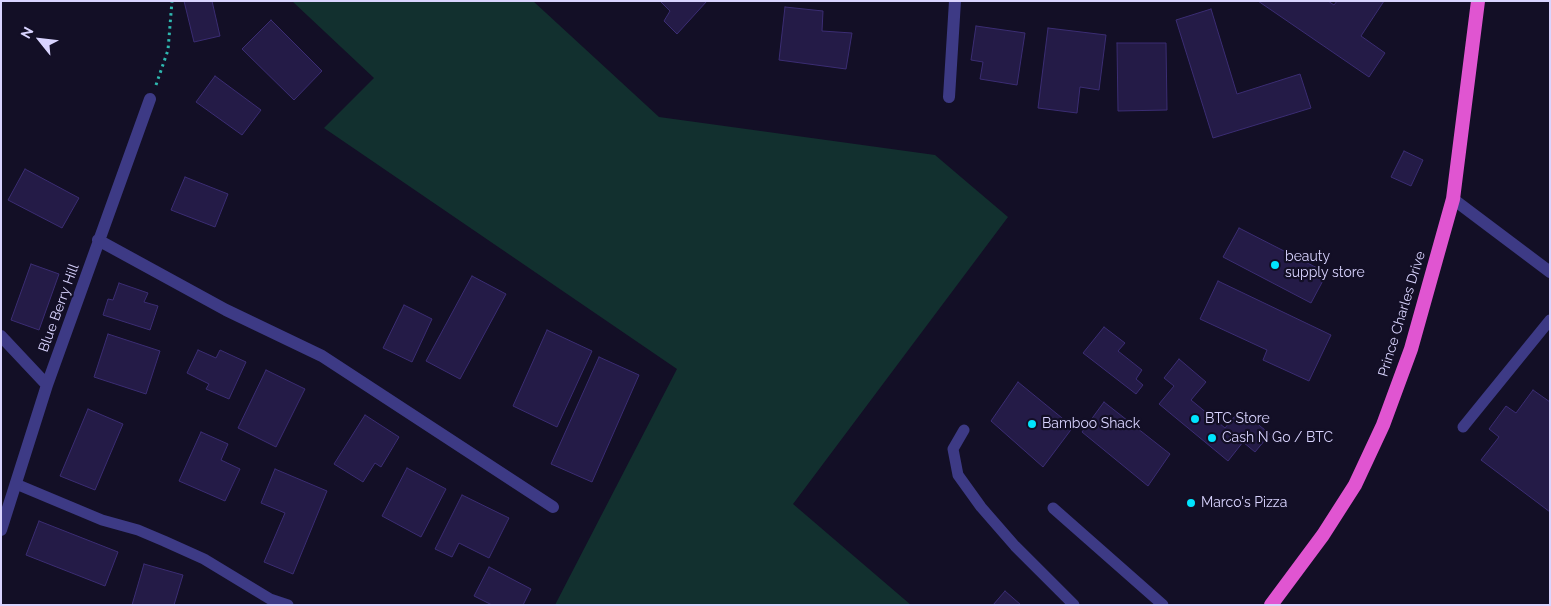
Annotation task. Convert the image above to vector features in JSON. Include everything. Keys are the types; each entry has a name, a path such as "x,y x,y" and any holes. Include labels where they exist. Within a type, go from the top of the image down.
{"highway":[{"name":"Prince Charles Drive","path":"1271,605 1323,535 1355,485 1383,425 1410,349 1453,199 1478,1"}],"street":[{"path":"949,97 955,1"},
{"name":"Blue Berry Hill","path":"1,530 47,385 150,99"},
{"path":"1453,199 1550,272"},
{"path":"98,240 226,310 322,356 553,507"},
{"path":"1,336 47,385"}],"lane":[{"path":"1463,427 1550,320"},
{"path":"964,430 953,449 958,475 981,507 1015,546 1074,605"},
{"path":"16,484 102,520 138,530 164,541 204,559 270,599 288,605"},
{"path":"1053,508 1163,605"}],"path":[{"path":"150,99 168,50 172,1"}],"green space":[{"path":"292,1 533,1 659,117 935,155 1008,217 793,504 911,605 555,605 677,369 324,128 374,78"}],"building":[{"path":"184,1 212,1 220,36 194,42"},
{"path":"660,1 707,1 677,34 664,21 670,11"},
{"path":"1258,1 1328,1 1334,5 1337,1 1384,1 1361,36 1385,53 1369,77"},
{"path":"785,7 823,11 822,31 852,33 846,69 779,60"},
{"path":"1211,9 1237,94 1300,74 1311,108 1213,138 1176,20"},
{"path":"271,20 322,71 294,100 242,49"},
{"path":"976,26 1025,33 1017,85 980,79 983,62 971,60"},
{"path":"1048,28 1106,35 1099,90 1080,87 1077,113 1038,108"},
{"path":"1117,43 1166,43 1167,110 1118,111"},
{"path":"215,76 261,110 242,135 196,102"},
{"path":"1404,151 1423,160 1411,186 1391,177"},
{"path":"25,169 79,198 62,228 8,200"},
{"path":"185,177 228,194 215,227 171,210"},
{"name":"beauty supply store","path":"1239,228 1327,273 1311,303 1223,257"},
{"path":"31,264 59,274 39,330 11,320"},
{"path":"472,276 506,294 460,379 426,361"},
{"path":"1218,281 1331,335 1309,381 1263,360 1267,350 1200,319"},
{"path":"119,283 148,293 144,302 158,306 150,330 103,315 108,299 113,300"},
{"path":"404,305 432,319 412,362 383,348"},
{"path":"1104,327 1125,343 1118,351 1142,370 1136,379 1143,385 1136,394 1083,353"},
{"path":"547,330 592,351 557,427 513,406"},
{"path":"108,334 160,351 146,394 94,377"},
{"path":"198,350 216,358 220,350 246,362 229,399 206,389 209,384 187,373"},
{"path":"599,357 639,375 592,482 551,464"},
{"name":"BTC Store","path":"1179,359 1206,382 1191,400 1225,428 1240,410 1270,434 1255,452 1243,442 1228,461 1159,404 1174,386 1164,378"},
{"path":"266,370 305,389 276,447 238,428"},
{"name":"Bamboo Shack","path":"1018,382 1073,427 1043,467 991,421"},
{"path":"1533,390 1550,402 1550,512 1481,460 1499,437 1489,429 1506,406 1516,413"},
{"path":"1104,402 1170,454 1148,486 1082,432"},
{"path":"88,409 123,424 95,490 60,476"},
{"path":"365,415 399,437 381,467 375,463 363,482 334,464"},
{"path":"201,432 228,444 221,460 240,469 225,501 179,481"},
{"path":"407,468 446,489 421,537 382,516"},
{"path":"275,469 327,491 293,574 264,562 285,513 261,503"},
{"path":"462,495 509,518 489,558 459,543 452,557 435,549"},
{"path":"39,521 118,552 105,586 26,555"},
{"path":"144,564 183,575 174,605 132,605"},
{"path":"489,567 531,589 523,605 492,605 474,596"},
{"path":"1005,591 1021,605 993,605"}],"place":[{"name":"beauty supply store","path":"1275,265"},
{"name":"BTC Store","path":"1195,419"},
{"name":"Bamboo Shack","path":"1032,424"},
{"name":"Cash N Go / BTC","path":"1212,438"},
{"name":"Marco's Pizza","path":"1191,503"}]}
